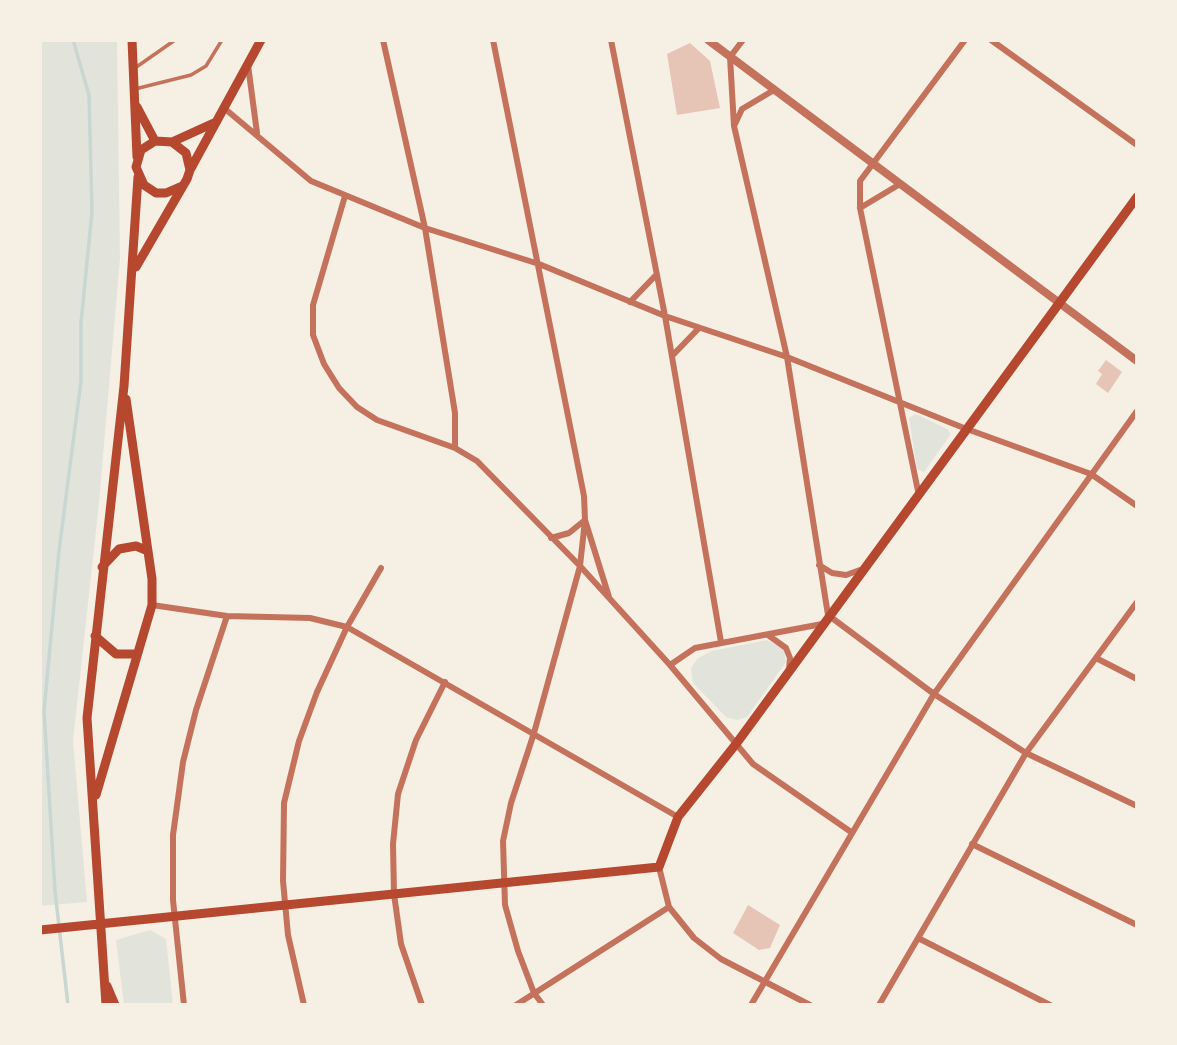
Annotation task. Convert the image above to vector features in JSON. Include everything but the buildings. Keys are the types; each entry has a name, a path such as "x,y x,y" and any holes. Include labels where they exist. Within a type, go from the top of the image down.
{"main road":[{"path":"106,1005 88,718 102,568 124,386 133,271 138,158 132,40"},
{"path":"133,271 261,40"},
{"path":"136,106 155,141"},
{"path":"138,158 141,150 155,141 172,142 216,122"},
{"path":"172,142 186,153 190,170"},
{"path":"138,177 144,185 156,192 166,193 182,186"},
{"path":"40,930 659,867 678,817 736,744 964,428 1137,197"},
{"path":"93,804 152,605 148,551 124,386"},
{"path":"102,568 119,549 136,547 148,551"},
{"path":"95,636 116,654 136,654"},
{"path":"104,978 115,1005"}],"street":[{"path":"383,40 425,228 455,413 455,448"},
{"path":"493,40 584,496 585,520 580,566 534,733 511,803 503,841 502,883 517,951 534,993 543,1005"},
{"path":"611,40 665,316 721,642"},
{"path":"708,40 1137,361"},
{"path":"743,40 730,57 734,126 787,357 828,615 934,694 1026,753 1137,806"},
{"path":"918,491 860,208 860,181 965,40"},
{"path":"991,40 1137,145"},
{"path":"248,65 257,133"},
{"path":"734,126 742,109 774,90"},
{"path":"225,108 311,181 345,196 425,228 539,264 665,316 787,357 964,428 1091,474 1137,506"},
{"path":"860,208 900,184"},
{"path":"345,196 313,305 313,335 324,363 339,388 357,407 405,432 455,448 477,461 580,566 670,665 754,764 851,832"},
{"path":"630,302 656,275"},
{"path":"672,356 699,328"},
{"path":"751,1005 934,694 1137,411"},
{"path":"551,538 569,533 585,520"},
{"path":"585,520 610,599"},
{"path":"819,565 832,573 846,575 860,570"},
{"path":"304,1005 288,935 285,905 284,803 299,741 312,704 347,627 381,568"},
{"path":"878,1005 1026,753 1137,602"},
{"path":"152,605 226,616 310,618 347,627 678,817"},
{"path":"184,1005 176,916 173,835 183,762 195,710 226,616"},
{"path":"670,665 695,648 822,624"},
{"path":"766,634 786,648 790,658 789,669"},
{"path":"1096,658 1137,679"},
{"path":"422,1005 401,944 394,894 393,844 398,794 416,740 445,682"},
{"path":"972,844 1137,925"},
{"path":"659,867 669,908 694,938 721,959 764,984 810,1005"},
{"path":"516,1005 669,908"},
{"path":"918,938 1050,1005"}],"lane":[{"path":"133,69 175,40"},
{"path":"135,89 191,75 206,66 222,40"}],"shaded area":[{"path":"40,40 117,40 120,258 99,503 73,741 87,902 40,906"},
{"path":"916,414 947,429 951,434 924,472 917,469 909,418"},
{"path":"767,640 784,649 786,662 747,717 737,720 726,717 693,683 691,668 698,658 712,651"},
{"path":"150,930 166,939 173,1005 124,1005 116,940"}],"waterway":[{"path":"68,1005 55,891 44,711 59,551 81,381 81,323 92,212 89,95 73,40"}]}
